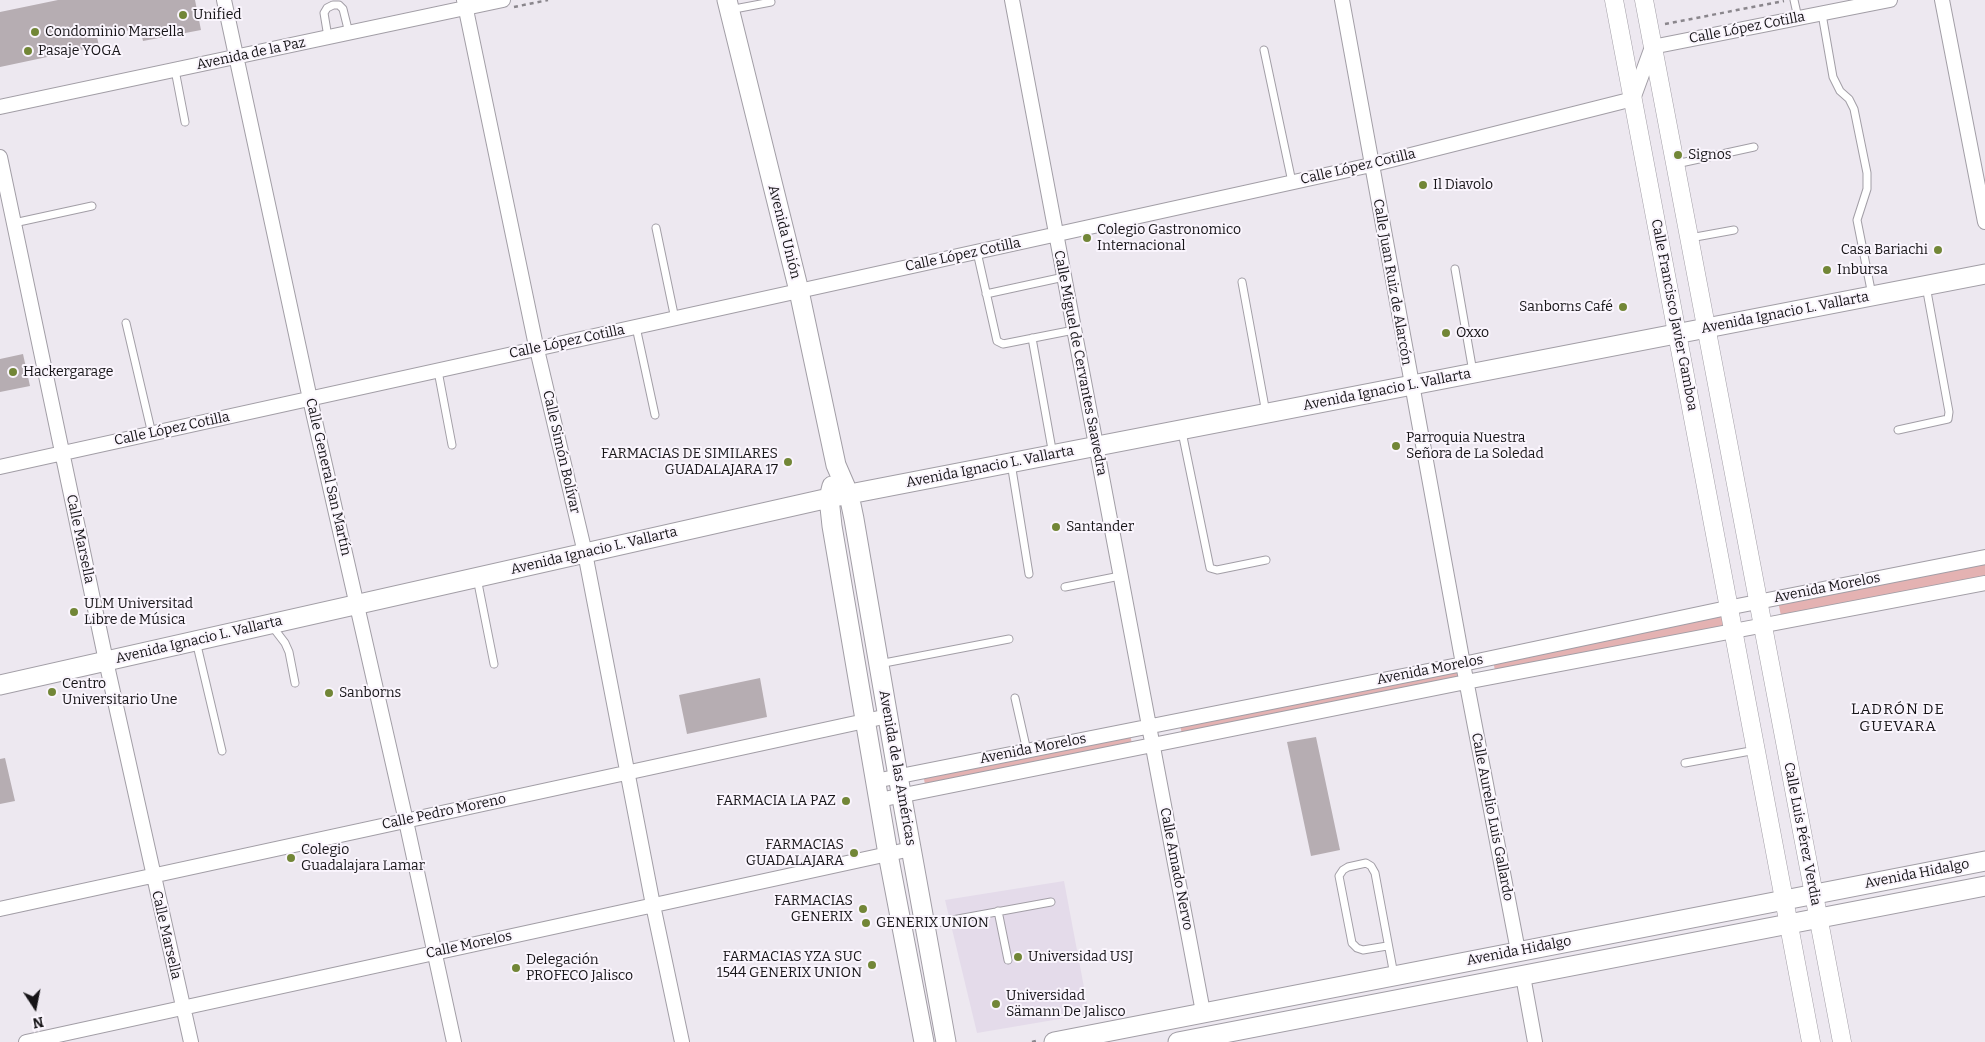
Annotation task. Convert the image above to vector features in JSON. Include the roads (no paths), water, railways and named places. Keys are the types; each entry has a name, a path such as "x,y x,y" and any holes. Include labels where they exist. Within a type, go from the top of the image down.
{"main road":[{"name":"Avenida Unión","path":"728,5 799,291 836,465 849,494"},
{"name":"Avenida Ignacio L. Vallarta","path":"0,685 829,498 1985,274"},
{"name":"Avenida Unión","path":"829,498 836,465"},
{"name":"Avenida de las Américas","path":"849,494 946,1042"},
{"name":"Avenida de las Américas","path":"829,498 875,781 924,1042"},
{"name":"Avenida Hidalgo","path":"1054,1042 1985,861"},
{"name":"Avenida Hidalgo","path":"1178,1042 1209,1039 1985,886"}],"street":[{"name":"Calle General San Martín","path":"224,0 310,399 406,820 454,1042"},
{"name":"Avenida de la Paz","path":"0,107 350,33 464,4 503,0"},
{"name":"Calle Miguel de Cervantes Saavedra","path":"1012,0 1148,727"},
{"name":"Calle Juan Ruiz de Alarcón","path":"1342,0 1466,682"},
{"name":"Calle Francisco Javier Gamboa","path":"1614,0 1735,631"},
{"name":"Calle Francisco Javier Gamboa","path":"1644,0 1762,626"},
{"name":"Calle López Cotilla","path":"1652,47 1890,0"},
{"path":"1942,0 1985,222"},
{"name":"Calle Simón Bolívar","path":"464,4 537,349 585,553 653,905 682,1042"},
{"path":"1633,99 1652,47"},
{"name":"Calle López Cotilla","path":"0,467 1371,165 1633,99"},
{"name":"Calle Marsella","path":"0,157 61,454 191,1042"},
{"name":"Avenida Morelos","path":"875,781 1463,664 1730,607 1985,557"},
{"name":"Avenida Morelos","path":"879,800 1466,682 1985,583"},
{"name":"Calle Luis Pérez Verdia","path":"1762,626 1842,1042"},
{"name":"Calle Luis Pérez Verdia","path":"1735,631 1811,1042"},
{"name":"Calle Aurelio Luis Gallardo","path":"1466,682 1518,952"},
{"name":"Calle Pedro Moreno","path":"0,909 888,716"},
{"name":"Calle Amado Nervo","path":"1148,727 1203,1012"},
{"name":"Calle Morelos","path":"26,1042 911,849"},
{"path":"1523,976 1536,1042"}],"lane":[{"path":"1794,0 1798,18"},
{"path":"328,37 324,13 332,2 343,9 350,33"},
{"path":"728,5 771,2"},
{"path":"1822,14 1833,77 1840,91 1849,99 1854,109 1867,173 1867,189 1856,220 1872,296"},
{"path":"1264,50 1292,182"},
{"path":"174,70 186,122"},
{"path":"1675,164 1754,147"},
{"path":"14,223 92,206"},
{"path":"656,228 675,319"},
{"path":"1688,238 1734,230"},
{"path":"977,252 996,341 1003,344 1074,330"},
{"path":"1455,269 1474,373"},
{"path":"986,294 1064,278"},
{"path":"1242,282 1266,413"},
{"path":"1898,430 1948,419 1949,412 1926,286"},
{"path":"126,323 152,434"},
{"path":"636,327 655,415"},
{"path":"1032,338 1053,455"},
{"path":"438,370 452,445"},
{"path":"1182,430 1210,568 1217,570 1266,560"},
{"path":"1011,463 1029,574"},
{"path":"1065,588 1120,576"},
{"path":"477,578 494,664"},
{"path":"270,624 285,643 295,684"},
{"path":"879,664 1009,639"},
{"path":"196,641 222,751"},
{"path":"1015,698 1027,751"},
{"path":"1685,763 1757,750"},
{"path":"1387,946 1363,950 1352,944 1339,876 1348,867 1366,863 1372,866 1375,873 1387,946 1394,975"},
{"path":"925,925 1051,902"},
{"path":"998,911 1008,960"}],"place":[{"name":"Unified","path":"183,15"},
{"name":"Condominio Marsella","path":"35,32"},
{"name":"Pasaje YOGA","path":"28,51"},
{"name":"Signos","path":"1678,155"},
{"name":"Il Diavolo","path":"1423,185"},
{"name":"Colegio Gastronomico Internacional","path":"1087,238"},
{"name":"Casa Bariachi","path":"1938,250"},
{"name":"Inbursa","path":"1827,270"},
{"name":"Sanborns Café","path":"1623,307"},
{"name":"Oxxo","path":"1446,333"},
{"name":"Hackergarage","path":"13,372"},
{"name":"Parroquia Nuestra Señora de La Soledad","path":"1396,446"},
{"name":"FARMACIAS DE SIMILARES GUADALAJARA 17","path":"788,462"},
{"name":"Santander","path":"1056,527"},
{"name":"ULM Universitad Libre de Música","path":"74,612"},
{"name":"Centro Universitario Une","path":"52,692"},
{"name":"Sanborns","path":"329,693"},
{"name":"FARMACIA LA PAZ","path":"846,801"},
{"name":"FARMACIAS GUADALAJARA","path":"854,853"},
{"name":"Colegio Guadalajara Lamar","path":"291,858"},
{"name":"FARMACIAS GENERIX","path":"863,909"},
{"name":"GENERIX UNION","path":"866,923"},
{"name":"Universidad USJ","path":"1018,957"},
{"name":"FARMACIAS YZA SUC 1544 GENERIX UNION","path":"872,965"},
{"name":"Delegación PROFECO Jalisco","path":"516,968"},
{"name":"Universidad Sämann De Jalisco","path":"996,1004"}],"district":[{"name":"LADRÓN DE GUEVARA","path":"1898,718"}]}
